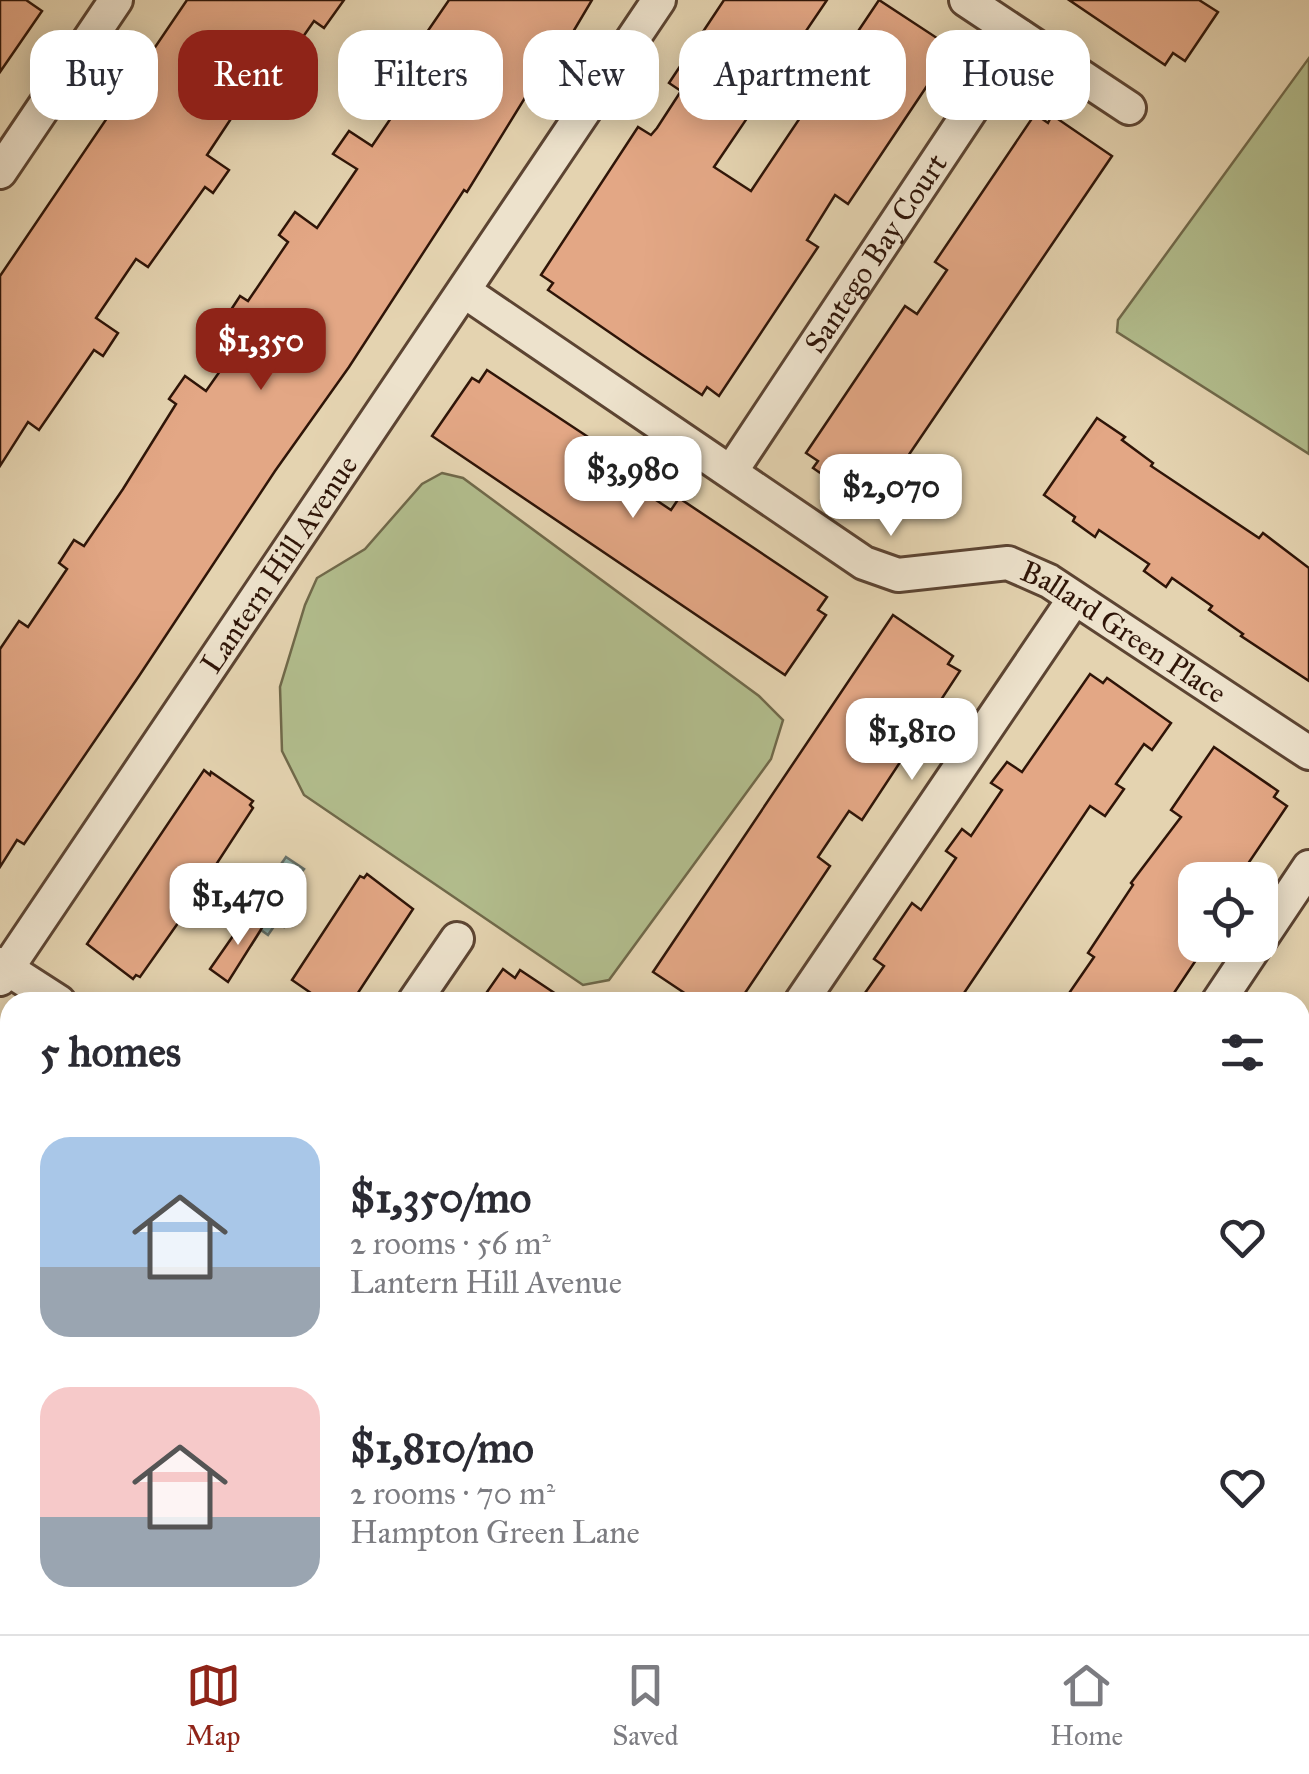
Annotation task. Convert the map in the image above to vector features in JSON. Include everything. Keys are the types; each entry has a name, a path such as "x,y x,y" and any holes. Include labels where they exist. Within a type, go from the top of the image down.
{"street":[{"path":"0,172 116,0"},
{"name":"Lantern Hill Avenue","path":"2,971 660,0"},
{"path":"966,0 1011,30"},
{"path":"1090,82 1129,108"},
{"name":"Santego Bay Court","path":"732,470 964,120"},
{"name":"Ballard Green Place","path":"464,291 864,562 898,575 1008,564 1049,581 1309,753"},
{"path":"808,992 1074,599"},
{"path":"1278,913 1309,867"},
{"path":"421,992 458,939"},
{"path":"1225,992 1245,962"},
{"path":"2,971 40,992"}],"green space":[{"path":"1309,58 1309,454 1117,332 1118,320"},
{"path":"442,473 463,478 759,696 783,720 771,759 609,980 583,985 304,795 282,751 280,687 317,578 365,549 422,484"}],"water":[{"path":"286,857 304,869 294,882 300,887 292,899 299,904 284,927 277,922 268,935 261,930 252,944 244,921 237,916 246,903 238,897 254,873 261,878 270,865 277,870"}],"building":[{"path":"0,0 26,0 42,11 0,72"},
{"path":"187,0 344,0 324,28 314,21 308,30 178,30 178,120 230,120 207,155 229,170 213,193 205,187 148,267 136,259 96,318 118,333 103,356 94,350 39,430 28,422 0,466 0,276 106,120 158,120 158,43"},
{"path":"449,0 592,0 574,30 523,30 523,101 467,192 464,190 349,367 24,844 17,840 0,867 0,649 19,621 28,627 67,569 59,563 74,540 84,546 123,489 176,404 169,399 185,376 206,391 246,334 225,319 240,296 248,301 288,242 279,235 295,212 317,228 357,169 333,154 349,131 372,146 390,120 503,120 503,30 428,30"},
{"path":"724,0 827,0 807,30 704,30"},
{"path":"879,0 926,31 926,87 906,117 906,30 859,30"},
{"path":"1069,0 1199,0 1218,12 1185,61 1173,53 1165,65"},
{"path":"679,68 679,90 669,83"},
{"path":"679,94 679,120 746,120 714,167 751,191 799,120 904,120 848,204 835,195 807,240 818,247 719,396 707,387 702,395 641,354 548,290 553,283 541,275 638,127 651,135"},
{"path":"1031,120 1059,120 1112,156 872,509 813,468 818,461 806,453 905,306 917,314 947,270 935,262"},
{"path":"487,370 635,468 626,480 671,510 679,498 827,597 818,610 826,615 785,675 432,436 472,378 479,382"},
{"path":"1097,418 1125,437 1122,440 1153,463 1151,466 1259,538 1263,533 1309,568 1309,681 1241,636 1209,610 1212,606 1172,578 1166,587 1144,571 1149,564 1099,530 1095,537 1044,495"},
{"path":"893,615 953,656 948,664 960,671 862,820 849,811 818,857 830,866 746,992 683,992 653,972"},
{"path":"1090,674 1103,683 1107,678 1171,723 1152,750 1144,744 1116,784 1124,789 1105,816 1090,806 965,992 866,992 884,966 874,959 912,903 921,910 956,858 946,851 962,829 971,836 1002,790 991,783 1007,762 1022,772"},
{"path":"1214,747 1278,791 1274,797 1287,806 1249,862 1178,862 1178,962 1195,962 1175,992 1070,992 1094,957 1088,953 1131,883 1181,817 1171,810"},
{"path":"204,770 253,801 253,808 178,923 140,977 136,975 133,979 87,944"},
{"path":"367,874 413,909 359,992 309,992 292,980 360,876 364,878"},
{"path":"249,913 265,923 228,982 210,969"},
{"path":"503,969 515,978 520,970 553,992 487,992"}]}
